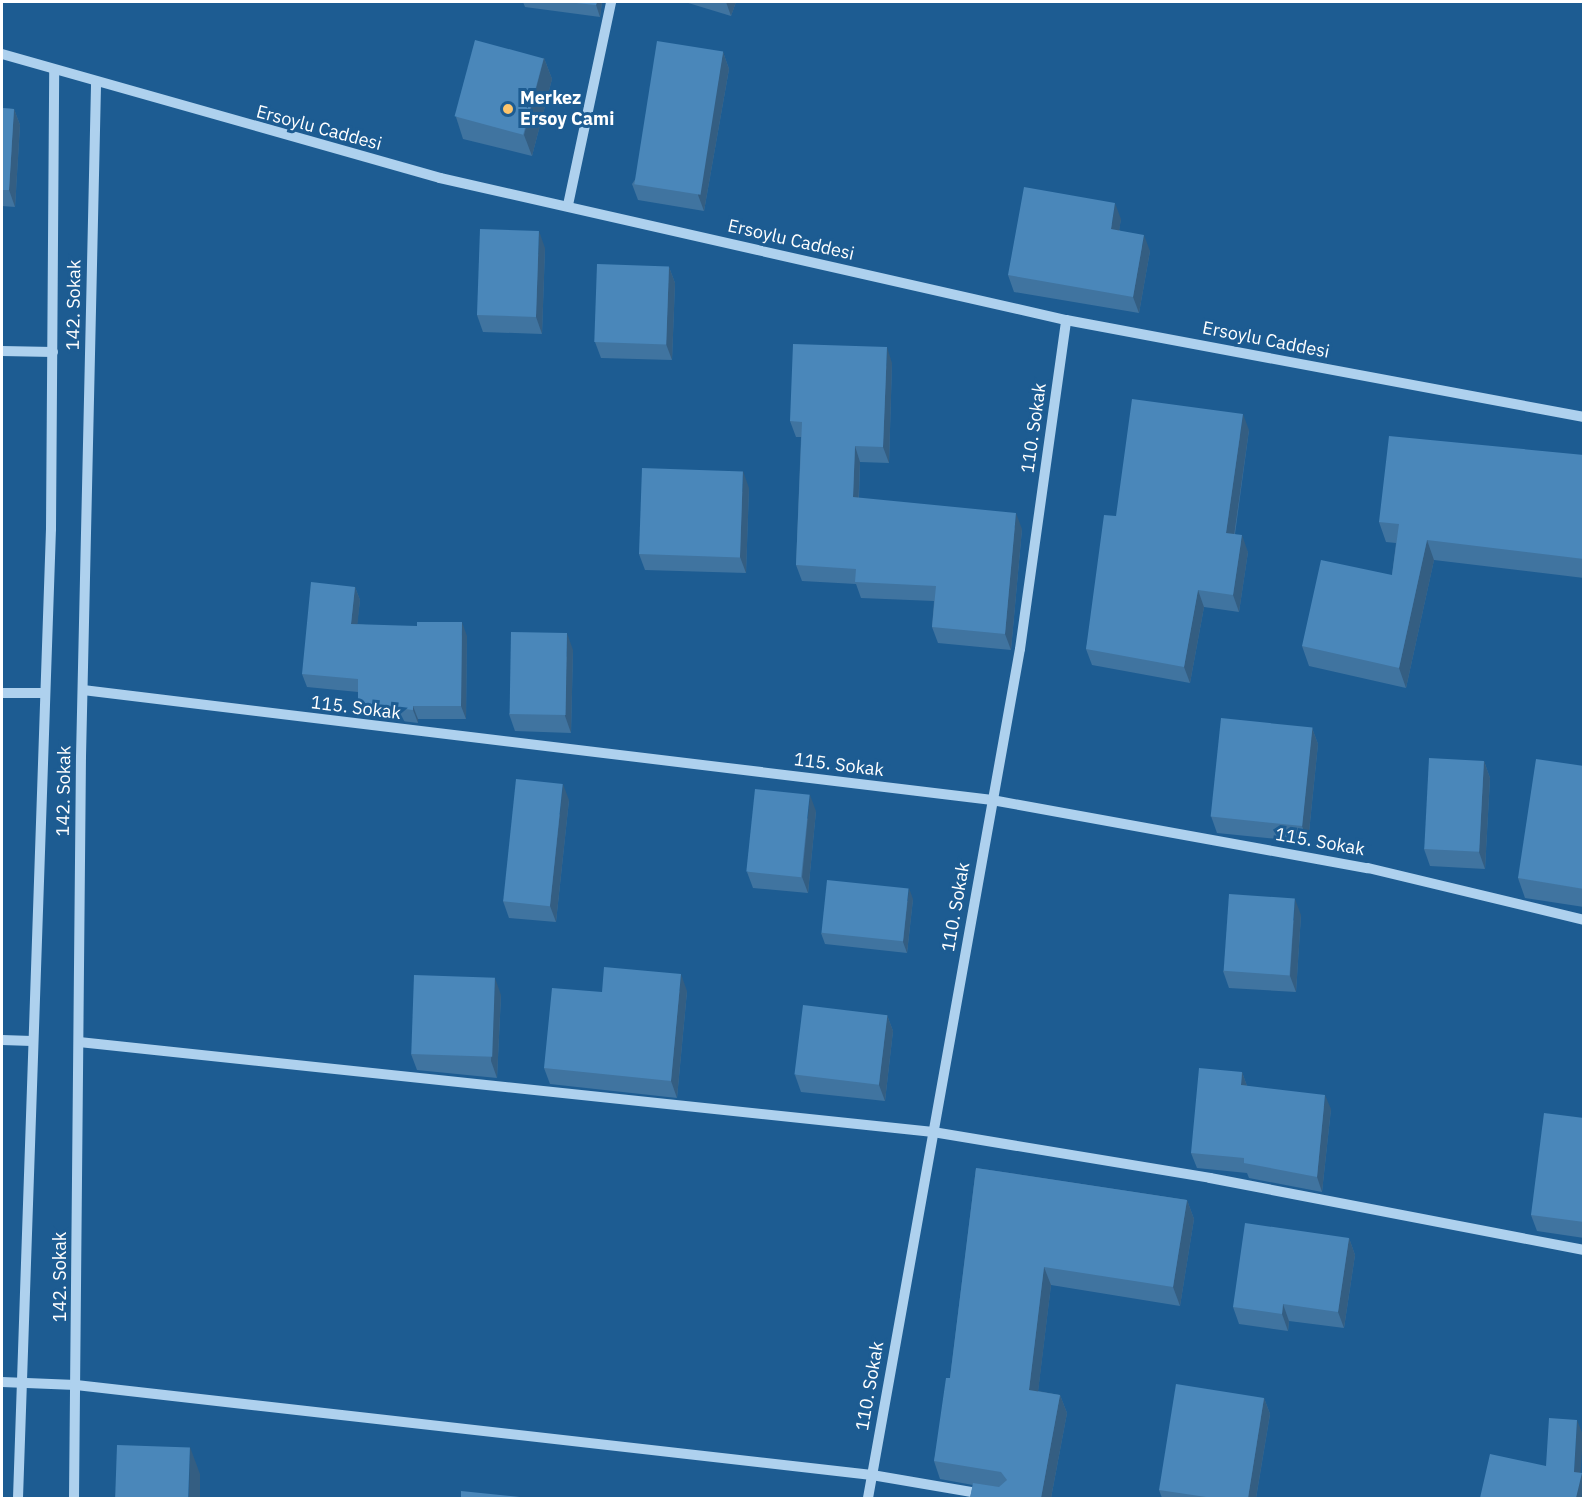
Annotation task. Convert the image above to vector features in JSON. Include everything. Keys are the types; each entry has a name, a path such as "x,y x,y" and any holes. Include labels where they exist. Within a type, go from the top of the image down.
{"street":[{"path":"568,205 612,2"},
{"name":"Ersoylu Caddesi","path":"2,54 96,84 440,178 568,205 1066,320 1584,417"},
{"path":"18,1498 45,693 53,352 54,70"},
{"name":"142. Sokak","path":"74,1498 82,690 96,84"},
{"name":"110. Sokak","path":"868,1498 1020,649 1066,320"},
{"path":"2,351 53,352"},
{"name":"115. Sokak","path":"82,690 992,800 1368,868 1584,920"},
{"path":"2,693 45,693"},
{"path":"2,1040 32,1041"},
{"path":"79,1042 933,1132 1210,1178 1584,1250"},
{"path":"2,1382 76,1385 872,1474 1006,1498"}],"building":[{"path":"566,2 597,2 596,5"},
{"name":"Merkez Ersoy Cami","path":"475,40 544,58 523,135 455,116"},
{"path":"657,41 723,51 700,195 634,184"},
{"path":"2,108 14,109 9,190 2,190"},
{"path":"1024,187 1115,203 1111,229 1144,235 1133,297 1008,275"},
{"path":"480,229 539,231 536,317 477,315"},
{"path":"597,264 669,267 666,344 594,342"},
{"path":"793,344 887,347 883,447 855,446 853,497 1016,513 1005,634 932,627 936,586 855,582 856,569 796,565 802,422 790,421"},
{"path":"1132,399 1243,414 1226,533 1242,535 1233,595 1198,590 1184,667 1086,649 1104,515 1116,516"},
{"path":"1389,436 1584,455 1584,559 1427,540 1399,668 1302,646 1321,560 1392,575 1399,524 1379,522"},
{"path":"642,468 743,472 740,557 639,554"},
{"path":"311,582 355,587 351,624 417,626 417,622 462,622 461,706 413,706 413,710 358,703 358,679 302,674"},
{"path":"511,632 567,633 566,715 510,714"},
{"path":"1221,718 1312,728 1302,826 1211,816"},
{"path":"1429,758 1484,761 1479,852 1424,849"},
{"path":"1536,759 1584,766 1584,889 1518,878"},
{"path":"516,779 563,784 550,906 503,901"},
{"path":"755,789 810,795 801,877 746,872"},
{"path":"827,880 909,889 903,941 821,933"},
{"path":"1229,894 1295,899 1289,975 1224,971"},
{"path":"604,967 681,974 671,1081 544,1068 552,988 602,992"},
{"path":"414,975 495,978 492,1057 411,1054"},
{"path":"803,1005 887,1015 879,1085 794,1074"},
{"path":"1199,1068 1242,1072 1241,1085 1325,1095 1317,1177 1244,1163 1244,1158 1191,1153"},
{"path":"1544,1113 1584,1118 1584,1222 1531,1215"},
{"path":"976,1168 1187,1200 1173,1287 1044,1267 1029,1390 1060,1395 1041,1498 970,1498 973,1483 999,1487 1007,1480 1001,1472 934,1461 946,1378 950,1378"},
{"path":"1245,1223 1349,1238 1338,1312 1283,1304 1282,1314 1233,1307"},
{"path":"1176,1384 1264,1398 1248,1498 1213,1498 1159,1490"},
{"path":"1549,1418 1577,1420 1574,1472 1582,1473 1576,1498 1480,1498 1490,1454 1546,1466"},
{"path":"117,1445 190,1448 188,1498 115,1498"},
{"path":"461,1491 529,1498 461,1498"}],"place":[{"name":"Merkez Ersoy Cami","path":"508,109"}]}
